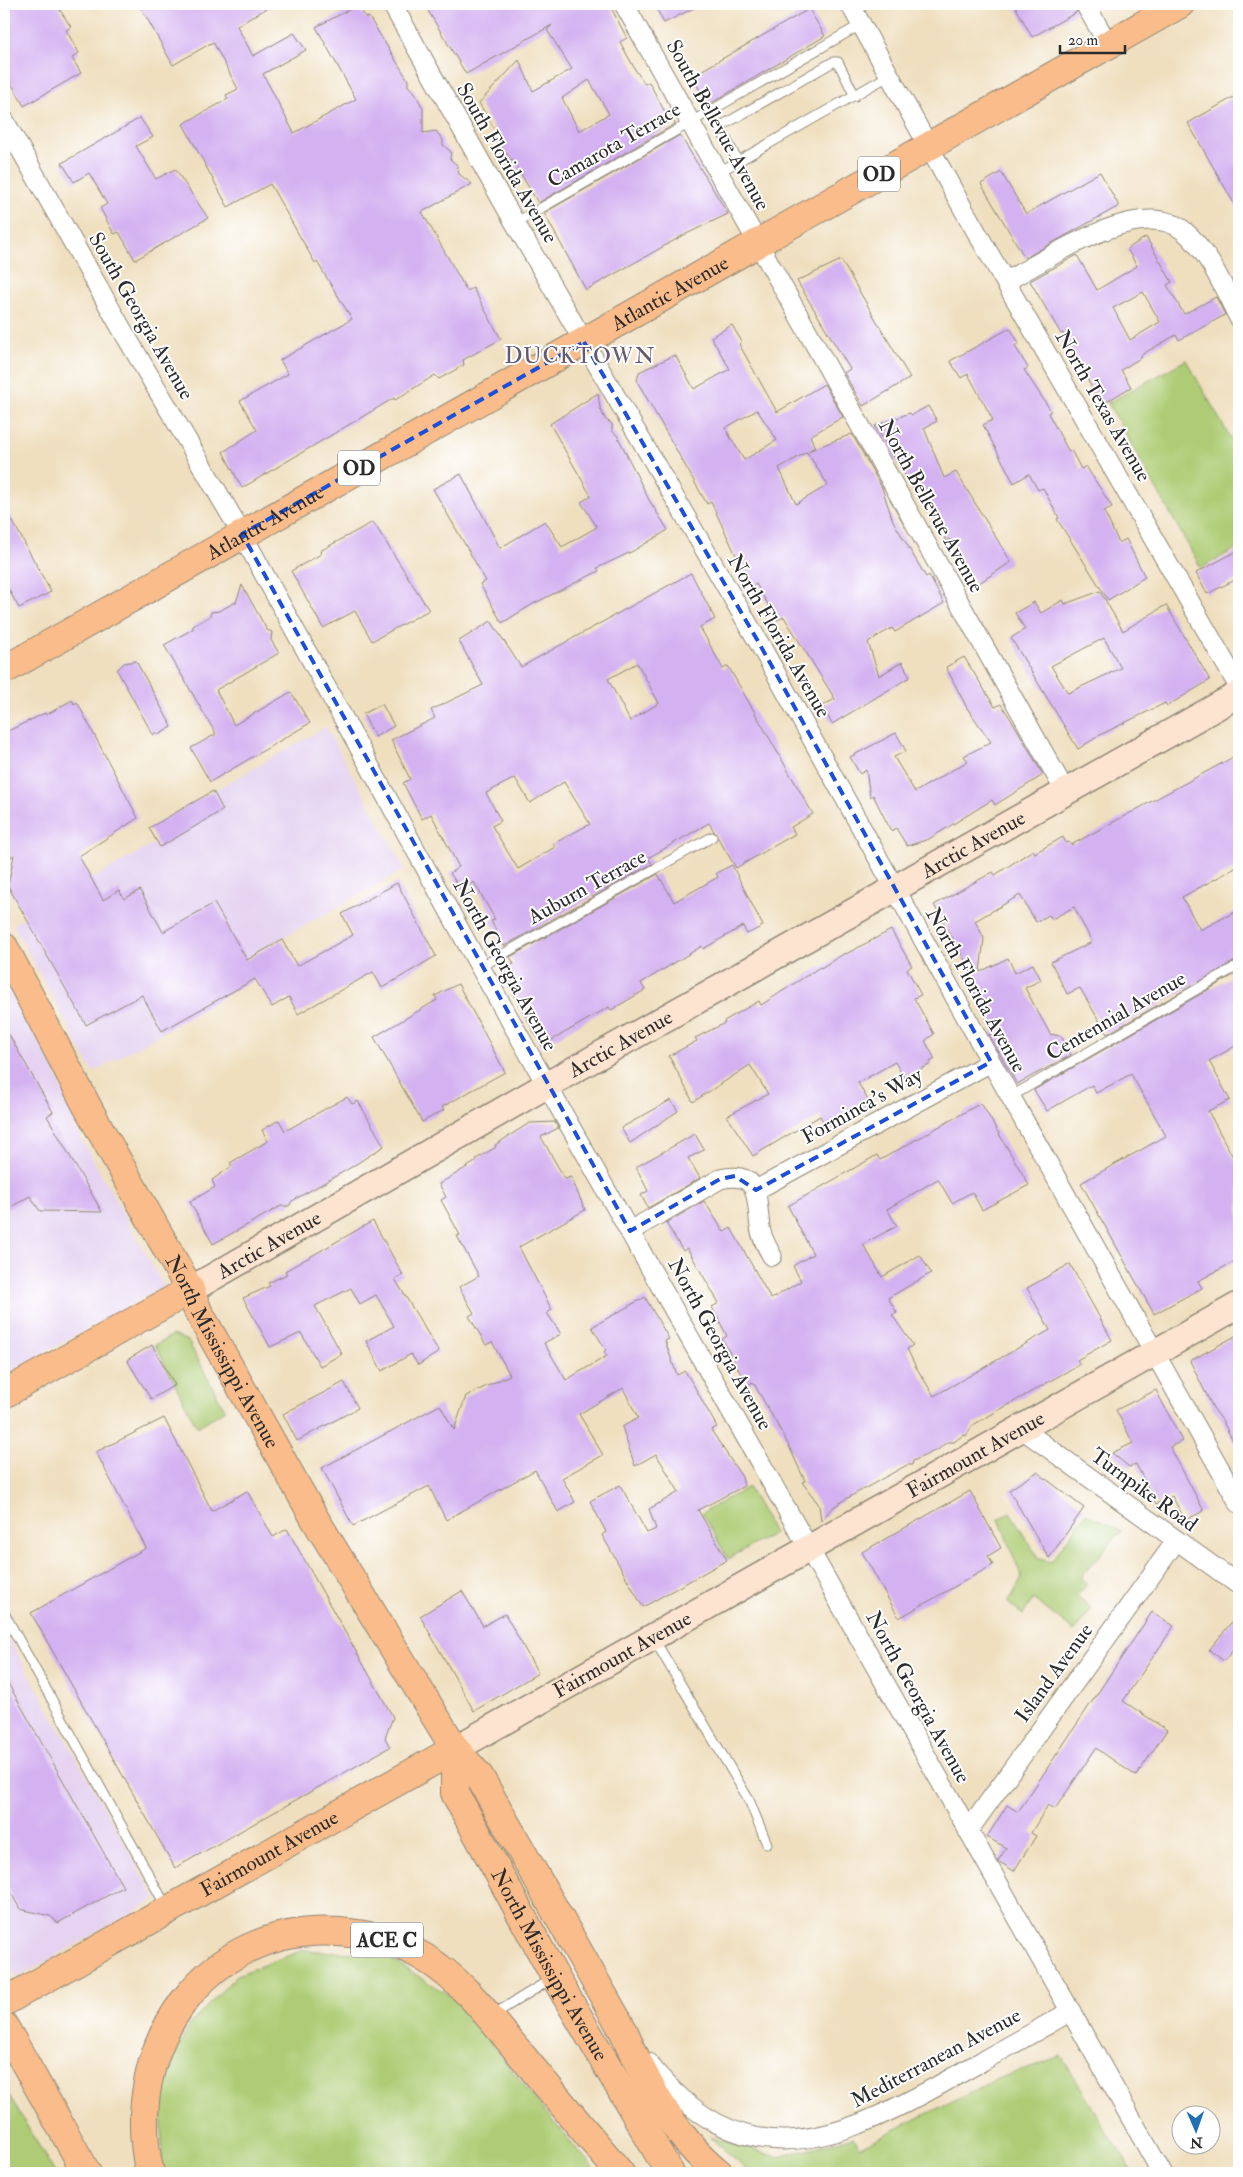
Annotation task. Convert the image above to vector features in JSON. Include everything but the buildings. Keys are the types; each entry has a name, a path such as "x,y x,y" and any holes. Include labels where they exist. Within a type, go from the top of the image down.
{"main road":[{"name":"Atlantic Avenue","path":"4,670 1180,4"},
{"name":"North Mississippi Avenue","path":"4,947 88,1108 190,1290 198,1311 311,1512 455,1749 479,1776 624,2032 641,2071 674,2125 693,2150 719,2173"},
{"name":"Arctic Avenue","path":"4,1394 190,1290"},
{"name":"North Mississippi Avenue","path":"455,1749 455,1793 555,1977 670,2173"},
{"name":"Fairmount Avenue","path":"4,2002 455,1749"},
{"name":"ACE C","path":"150,2173 145,2146 144,2099 152,2058 171,2019 196,1987 228,1959 285,1936 326,1931 366,1935 387,1940 426,1958 442,1970 490,2017 620,2173"},
{"path":"4,2026 87,2173"}],"street":[{"name":"South Florida Avenue","path":"392,4 584,342"},
{"name":"South Bellevue Avenue","path":"624,4 758,242"},
{"name":"North Texas Avenue","path":"850,4 1006,281 1239,687"},
{"path":"1085,4 1108,44"},
{"name":"South Georgia Avenue","path":"4,120 120,326 242,534"},
{"path":"1006,281 1109,227 1129,221 1153,220 1170,223 1183,230 1196,244 1214,271 1239,318"},
{"name":"North Bellevue Avenue","path":"758,242 1066,791"},
{"name":"North Florida Avenue","path":"584,342 759,644 1010,1097 1239,1504"},
{"name":"North Georgia Avenue","path":"242,534 480,967 1162,2173"},
{"name":"Arctic Avenue","path":"190,1290 547,1085 1239,694"},
{"name":"Forminca's Way","path":"756,1190 991,1062"},
{"path":"630,1231 720,1179 735,1176 748,1181 756,1190 760,1228 772,1256"},
{"name":"Fairmount Avenue","path":"455,1749 1022,1430 1239,1305"},
{"name":"Turnpike Road","path":"1022,1430 1239,1586"},
{"name":"Island Avenue","path":"968,1832 1176,1541"},
{"name":"Mediterranean Avenue","path":"624,2032 664,2083 692,2109 719,2127 752,2139 780,2143 810,2141 858,2125 905,2104 1071,2012"}],"lane":[{"name":"Camarota Terrace","path":"515,223 862,24"},
{"path":"738,161 722,132 723,125 833,62 838,62 855,96"},
{"path":"719,172 890,75"},
{"name":"Auburn Terrace","path":"480,967 712,837"},
{"name":"Centennial Avenue","path":"1010,1097 1239,965"},
{"path":"4,1613 169,1910"},
{"path":"653,1638 749,1800 768,1844"},
{"path":"490,2017 555,1977"}],"highlighted area":[{"path":"584,342 759,643 991,1062 756,1190 735,1176 720,1179 630,1231 242,534"}],"shaded area":[{"path":"326,727 405,869 246,958 257,978 93,1072 13,924 157,842 149,828"},
{"path":"4,979 53,1066 80,1137 164,1286 4,1375"},
{"path":"4,1630 156,1899 17,1978 4,1955"}],"green space":[{"path":"1186,360 1231,439 1239,434 1239,547 1201,568 1108,403"},
{"path":"173,1335 188,1341 225,1410 197,1427 155,1345"},
{"path":"748,1487 774,1533 728,1559 702,1513"},
{"path":"1010,1512 1039,1559 1051,1562 1086,1513 1121,1531 1080,1578 1087,1584 1077,1596 1092,1609 1074,1631 1033,1599 1023,1615 1008,1603 1022,1578 999,1519"},
{"path":"303,1950 384,1955 457,2000 549,2117 598,2173 164,2173 162,2168 162,2084 190,2024 237,1975"},
{"path":"1061,2056 1133,2173 750,2173 710,2137 778,2157 853,2137 860,2147 997,2079"},
{"path":"4,2087 55,2173 4,2173"}],"district":[{"name":"DUCKTOWN","path":"580,356"}]}
